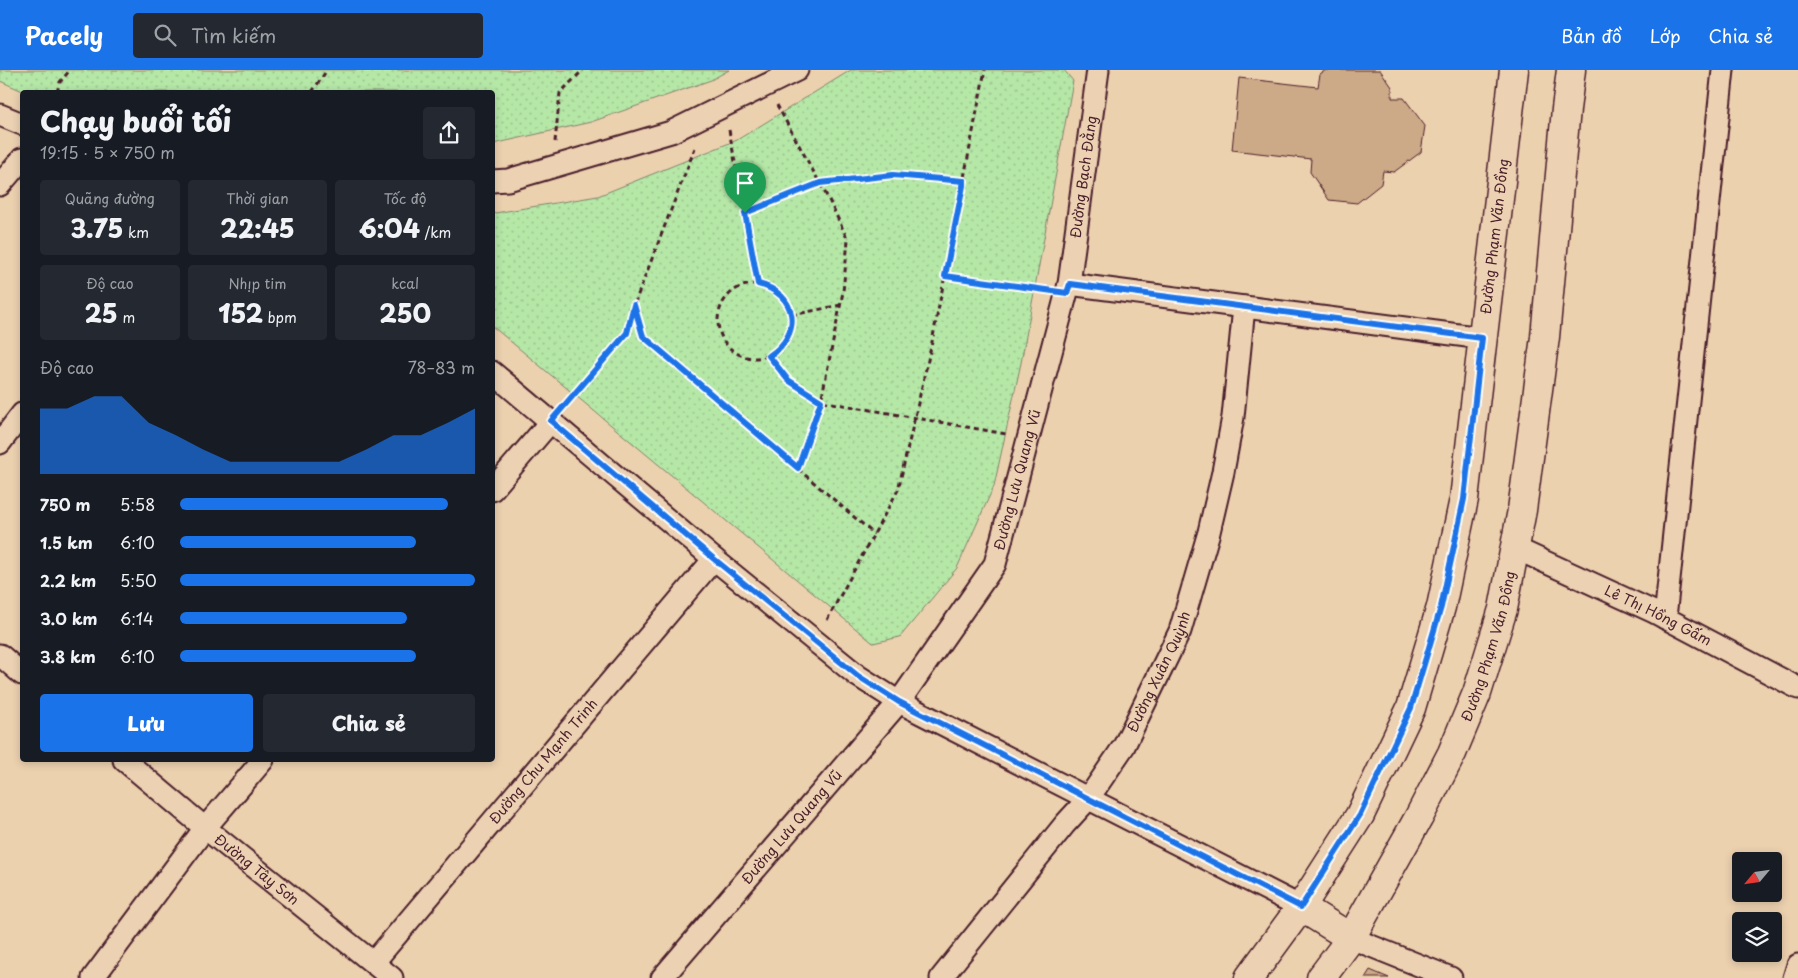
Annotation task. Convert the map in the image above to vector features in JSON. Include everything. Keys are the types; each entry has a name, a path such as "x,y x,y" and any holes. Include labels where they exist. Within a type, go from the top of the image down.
{"main road":[{"name":"Đường Phạm Văn Đồng","path":"1249,978 1301,907 1360,815 1411,708 1441,607 1464,499 1514,70"},
{"name":"Đường Phạm Văn Đồng","path":"1321,978 1351,938 1452,754 1477,693 1503,609 1522,510 1545,337 1571,70"},
{"path":"1301,907 1351,938"}],"street":[{"path":"495,181 508,180 671,132 797,70"},
{"name":"Đường Bạch Đằng","path":"1068,289 1098,70"},
{"path":"1665,618 1723,70"},
{"path":"0,115 20,123"},
{"path":"0,185 20,160"},
{"path":"1068,289 1244,307 1482,338"},
{"name":"Đường Lưu Quang Vũ","path":"662,978 899,702 995,564 1068,289"},
{"name":"Đường Xuân Quỳnh","path":"940,978 1065,824 1088,799 1124,746 1180,632 1209,532 1223,472 1233,417 1244,307"},
{"path":"495,374 714,559 858,676 899,702 1301,907"},
{"path":"0,443 20,417"},
{"path":"495,486 551,421"},
{"name":"Lê Thị Hồng Gấm","path":"1515,548 1665,618 1798,688"},
{"name":"Đường Chu Mạnh Trinh","path":"373,963 714,559"},
{"path":"0,655 20,672"},
{"name":"Đường Tây Sơn","path":"126,762 205,828 392,978"},
{"path":"93,978 205,828 261,762"},
{"path":"1351,938 1451,978"},
{"path":"1794,978 1798,965"}],"path":[{"path":"58,90 60,82 70,70"},
{"path":"313,90 327,70"},
{"path":"552,167 560,93 583,70"},
{"path":"816,640 898,490 932,347 985,70"},
{"path":"766,86 820,183 848,240 840,305 821,401 798,468"},
{"path":"717,110 745,213 758,284"},
{"path":"551,421 627,333 634,305 717,110"},
{"path":"745,213 820,183 893,175 964,181"},
{"path":"945,276 1068,289"},
{"path":"758,284 770,287 780,293 788,303 792,315 792,328 787,340 780,349 769,356 745,357 733,352 719,332 720,308 726,298 735,290 746,285 758,284"},
{"path":"634,305 643,336 874,534"},
{"path":"792,315 840,305"},
{"path":"769,356 788,380 821,401 1028,438"}],"green space":[{"path":"0,70 729,70 711,80 591,122 495,144 495,90 20,90 0,81"},
{"path":"851,70 1064,70 1073,81 1021,363 994,486 957,568 900,637 873,643 495,328 495,213 598,196 737,140"}],"building":[{"path":"1326,70 1380,70 1392,87 1392,98 1404,98 1425,126 1421,152 1394,172 1383,171 1381,184 1357,203 1329,200 1310,172 1311,159 1232,150 1239,78 1318,87 1320,74"},
{"path":"1370,970 1389,978 1365,978"}],"route":[{"path":"893,175 964,181 945,276 1067,293 1070,284 1482,338 1464,499 1441,607 1411,708 1360,815 1301,907 899,702 858,676 714,559 551,421 627,333 634,305 643,336 798,468 821,401 788,380 769,356 780,349 787,340 792,328 792,315 788,303 780,293 770,287 758,284 745,213 820,183 893,175"}]}
